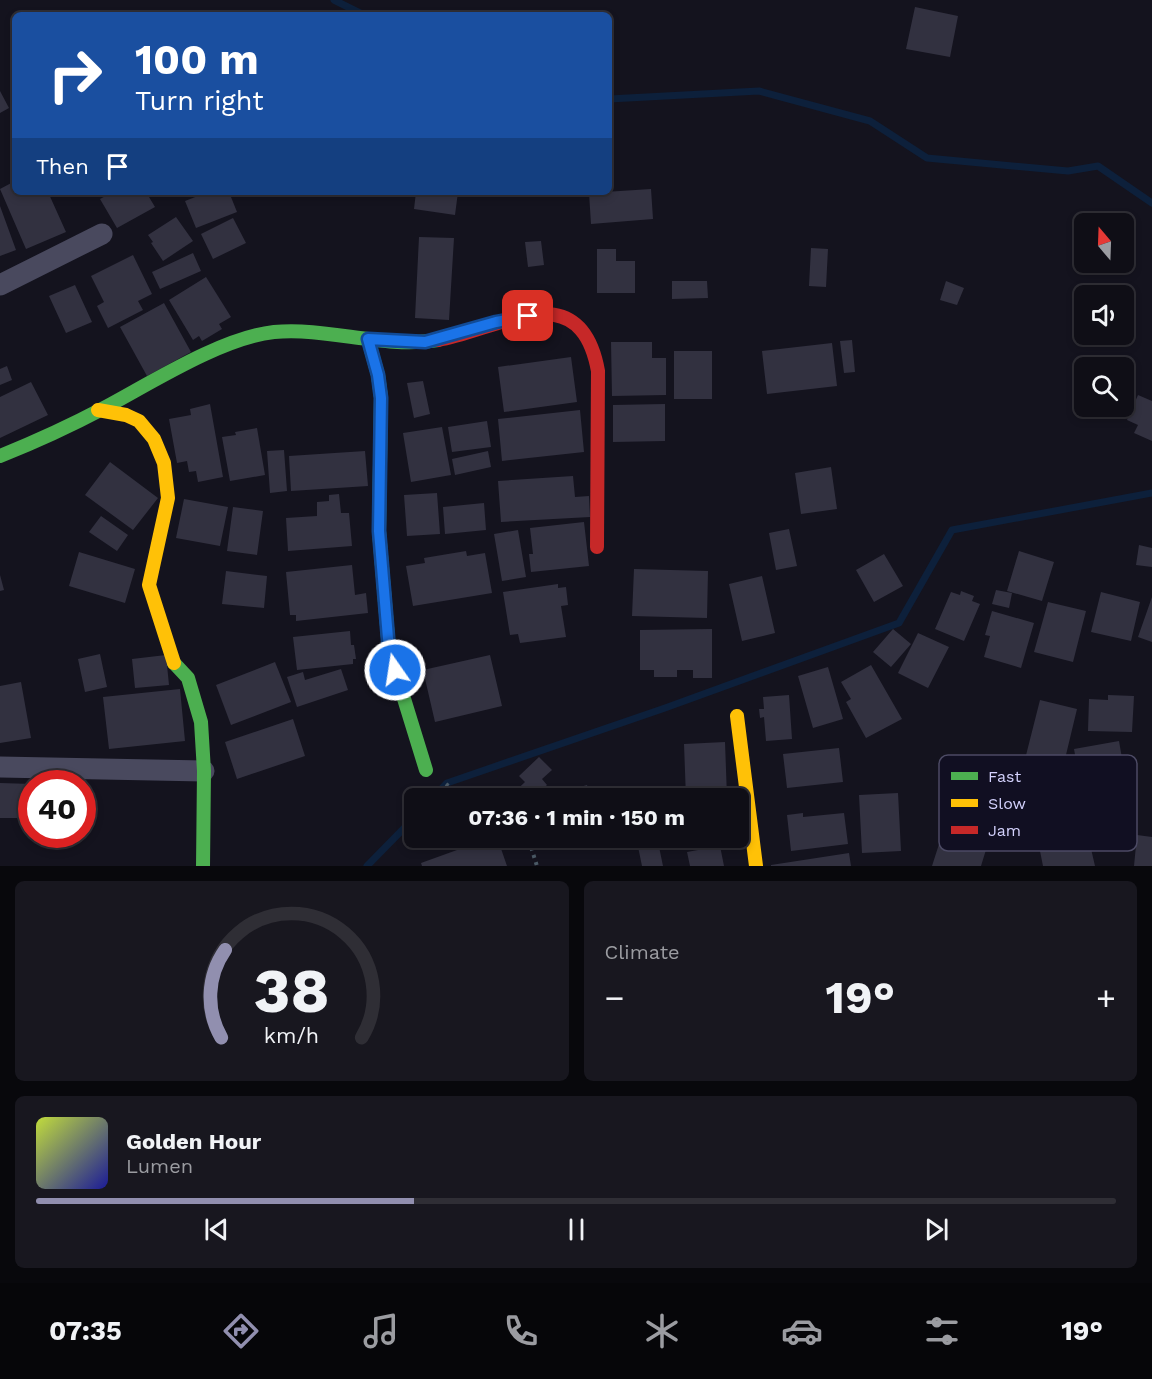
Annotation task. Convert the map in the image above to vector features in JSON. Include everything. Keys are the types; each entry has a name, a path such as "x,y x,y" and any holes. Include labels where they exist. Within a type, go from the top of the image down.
{"street":[{"path":"0,285 102,234"},
{"path":"0,456 52,435 151,381 252,336 288,331 425,342 496,322 528,316 562,318 578,325 587,334 594,350 598,371 597,547"},
{"path":"368,339 378,375 381,398 379,531 389,650 426,770"},
{"path":"98,410 131,416 139,421 154,439 166,473 169,487 168,498 149,585 173,661 188,678 201,722 204,771 203,866"},
{"path":"737,717 756,866"},
{"path":"0,766 204,771"}],"path":[{"path":"438,778 451,788"},
{"path":"531,848 537,866"}],"building":[{"path":"915,7 958,16 950,57 906,49"},
{"path":"0,91 9,108 0,113"},
{"path":"12,183 12,195 49,195 66,232 26,249 0,189"},
{"path":"651,189 653,219 591,224 589,195 612,195 612,192"},
{"path":"107,195 148,195 155,207 117,228 100,199"},
{"path":"200,195 230,195 237,212 196,228 185,201"},
{"path":"416,195 458,195 455,215 414,209"},
{"path":"0,206 16,250 0,256"},
{"path":"176,217 193,241 163,261 148,235"},
{"path":"233,218 246,243 213,259 201,234"},
{"path":"419,237 454,238 449,320 415,318"},
{"path":"541,241 544,265 528,267 525,242"},
{"path":"811,248 828,249 826,287 809,286"},
{"path":"597,249 616,249 616,261 635,261 635,293 597,293"},
{"path":"193,253 201,271 160,289 152,272"},
{"path":"133,255 152,294 138,301 143,310 108,328 97,306 104,302 91,276"},
{"path":"206,277 231,317 219,324 222,329 202,341 199,336 193,340 169,300"},
{"path":"672,281 707,281 708,298 672,299"},
{"path":"946,281 964,288 957,305 940,300"},
{"path":"75,285 92,322 66,333 49,296"},
{"path":"164,303 191,352 147,376 120,327"},
{"path":"852,340 855,372 844,373 840,341"},
{"path":"611,342 652,342 652,358 666,358 666,395 612,396"},
{"path":"832,343 837,386 767,394 762,351"},
{"path":"674,351 712,351 712,399 674,399"},
{"path":"571,357 577,402 504,412 498,367"},
{"path":"7,366 12,380 0,385 0,369"},
{"path":"423,381 430,414 414,418 407,383"},
{"path":"31,382 48,415 0,438 0,397"},
{"path":"1138,395 1152,401 1152,441 1134,433 1138,425 1127,420 1128,417 1134,417 1134,404"},
{"path":"210,404 223,477 198,482 196,471 189,472 187,461 177,463 169,419 191,415 190,409"},
{"path":"665,404 665,441 613,442 613,405"},
{"path":"580,410 584,452 502,461 498,419"},
{"path":"487,421 491,447 452,452 448,427"},
{"path":"442,427 451,475 411,482 403,433"},
{"path":"257,428 265,475 230,481 222,437"},
{"path":"284,450 287,491 270,493 267,451"},
{"path":"365,451 368,486 291,491 289,456"},
{"path":"488,451 491,467 455,475 452,459"},
{"path":"110,462 158,498 133,530 85,495"},
{"path":"831,467 837,509 801,514 795,473"},
{"path":"573,476 575,497 589,496 590,517 501,522 498,481"},
{"path":"437,493 440,534 407,536 404,495"},
{"path":"339,494 341,513 349,513 352,546 288,551 286,518 317,516 317,502 329,501 329,495"},
{"path":"184,499 228,507 220,546 176,538"},
{"path":"484,503 486,530 445,534 443,507"},
{"path":"233,507 263,511 257,555 227,551"},
{"path":"101,516 128,535 117,551 89,532"},
{"path":"584,522 589,566 531,572 529,554 533,554 530,528"},
{"path":"789,529 797,566 776,570 769,533"},
{"path":"518,530 526,577 502,581 494,534"},
{"path":"1139,545 1152,548 1152,567 1136,565"},
{"path":"466,551 467,556 485,553 492,593 413,606 406,566 425,563 424,558"},
{"path":"1019,551 1054,562 1042,601 1007,591"},
{"path":"79,552 135,569 125,603 69,586"},
{"path":"884,554 903,586 874,602 856,570"},
{"path":"352,565 355,595 366,593 368,613 296,621 296,615 290,615 286,572"},
{"path":"634,569 708,571 707,618 632,616"},
{"path":"226,571 267,576 264,608 222,604"},
{"path":"0,575 4,590 0,591"},
{"path":"762,576 775,633 742,641 729,584"},
{"path":"558,584 558,588 566,587 568,605 561,606 566,637 520,643 518,634 510,635 503,592"},
{"path":"996,590 1012,593 1009,608 992,604"},
{"path":"961,591 974,596 972,601 980,604 964,641 935,629 951,592 960,595"},
{"path":"1101,592 1140,602 1131,641 1091,632"},
{"path":"1152,597 1152,642 1138,637"},
{"path":"1048,602 1086,611 1073,662 1034,652"},
{"path":"992,611 1034,623 1021,668 984,657 990,636 985,635"},
{"path":"712,629 712,678 693,678 693,670 677,670 677,677 654,677 654,670 640,670 640,630"},
{"path":"893,629 911,644 891,667 873,652"},
{"path":"350,631 351,645 354,645 356,659 353,659 353,664 297,670 293,637"},
{"path":"918,633 949,647 928,688 898,673"},
{"path":"100,654 107,687 85,692 78,659"},
{"path":"166,655 169,685 135,688 132,659"},
{"path":"490,655 502,706 435,722 423,670"},
{"path":"275,662 291,702 231,725 216,685"},
{"path":"381,662 387,680 372,685 366,667"},
{"path":"871,665 902,719 866,738 846,702 851,699 841,682"},
{"path":"828,667 843,719 813,728 798,676"},
{"path":"341,669 348,690 297,707 287,677 303,672 305,680"},
{"path":"21,682 31,738 0,743 0,686"},
{"path":"180,689 185,741 109,749 103,697"},
{"path":"789,695 792,739 766,741 764,717 760,718 759,709 764,709 763,697"},
{"path":"1108,695 1134,696 1132,732 1088,731 1089,699 1108,700"},
{"path":"1040,700 1077,709 1066,755 1026,755"},
{"path":"293,719 305,756 237,779 225,742"},
{"path":"1119,741 1121,755 1075,755 1074,749"},
{"path":"725,742 727,788 686,788 684,744"},
{"path":"839,748 843,782 787,788 783,754"},
{"path":"539,757 552,770 542,779 547,785 544,788 519,788 525,782 519,776"},
{"path":"0,783 18,784 18,818 0,818"},
{"path":"898,793 901,851 862,853 859,795"},
{"path":"803,813 803,817 844,813 848,844 791,851 787,815"},
{"path":"1137,835 1152,837 1152,866 1134,866"},
{"path":"939,844 939,851 986,851 981,866 932,866"},
{"path":"463,848 501,848 507,866 422,866 421,863"},
{"path":"638,848 659,848 663,866 642,866"},
{"path":"720,848 724,866 690,866 687,852"},
{"path":"1040,851 1092,851 1095,866 1043,866"},
{"path":"849,853 851,866 771,866 771,865"}],"waterway":[{"path":"334,0 358,12"},
{"path":"612,99 759,91 870,121 927,158 1068,171 1098,166 1152,203"},
{"path":"442,788 447,783 665,708 899,623 952,530 1152,493"},
{"path":"367,866 404,828"}],"traffic: fast":[{"path":"0,456 78,421 209,352 253,336 295,331 397,342 438,340"},
{"path":"368,339 378,375 381,397 379,531 389,650 426,770"},
{"path":"174,663 188,678 201,722 204,771 203,866"}],"traffic: slow":[{"path":"98,410 126,415 139,421 154,439 164,463 168,498 149,585 174,663"},
{"path":"737,716 756,866"}],"traffic: jam":[{"path":"438,340 510,319 534,315 555,315 574,323 588,341 598,371 597,547"}],"route":[{"path":"395,670 389,650 379,531 381,398 378,375 368,339 425,342 439,340 496,322 528,316"}]}
